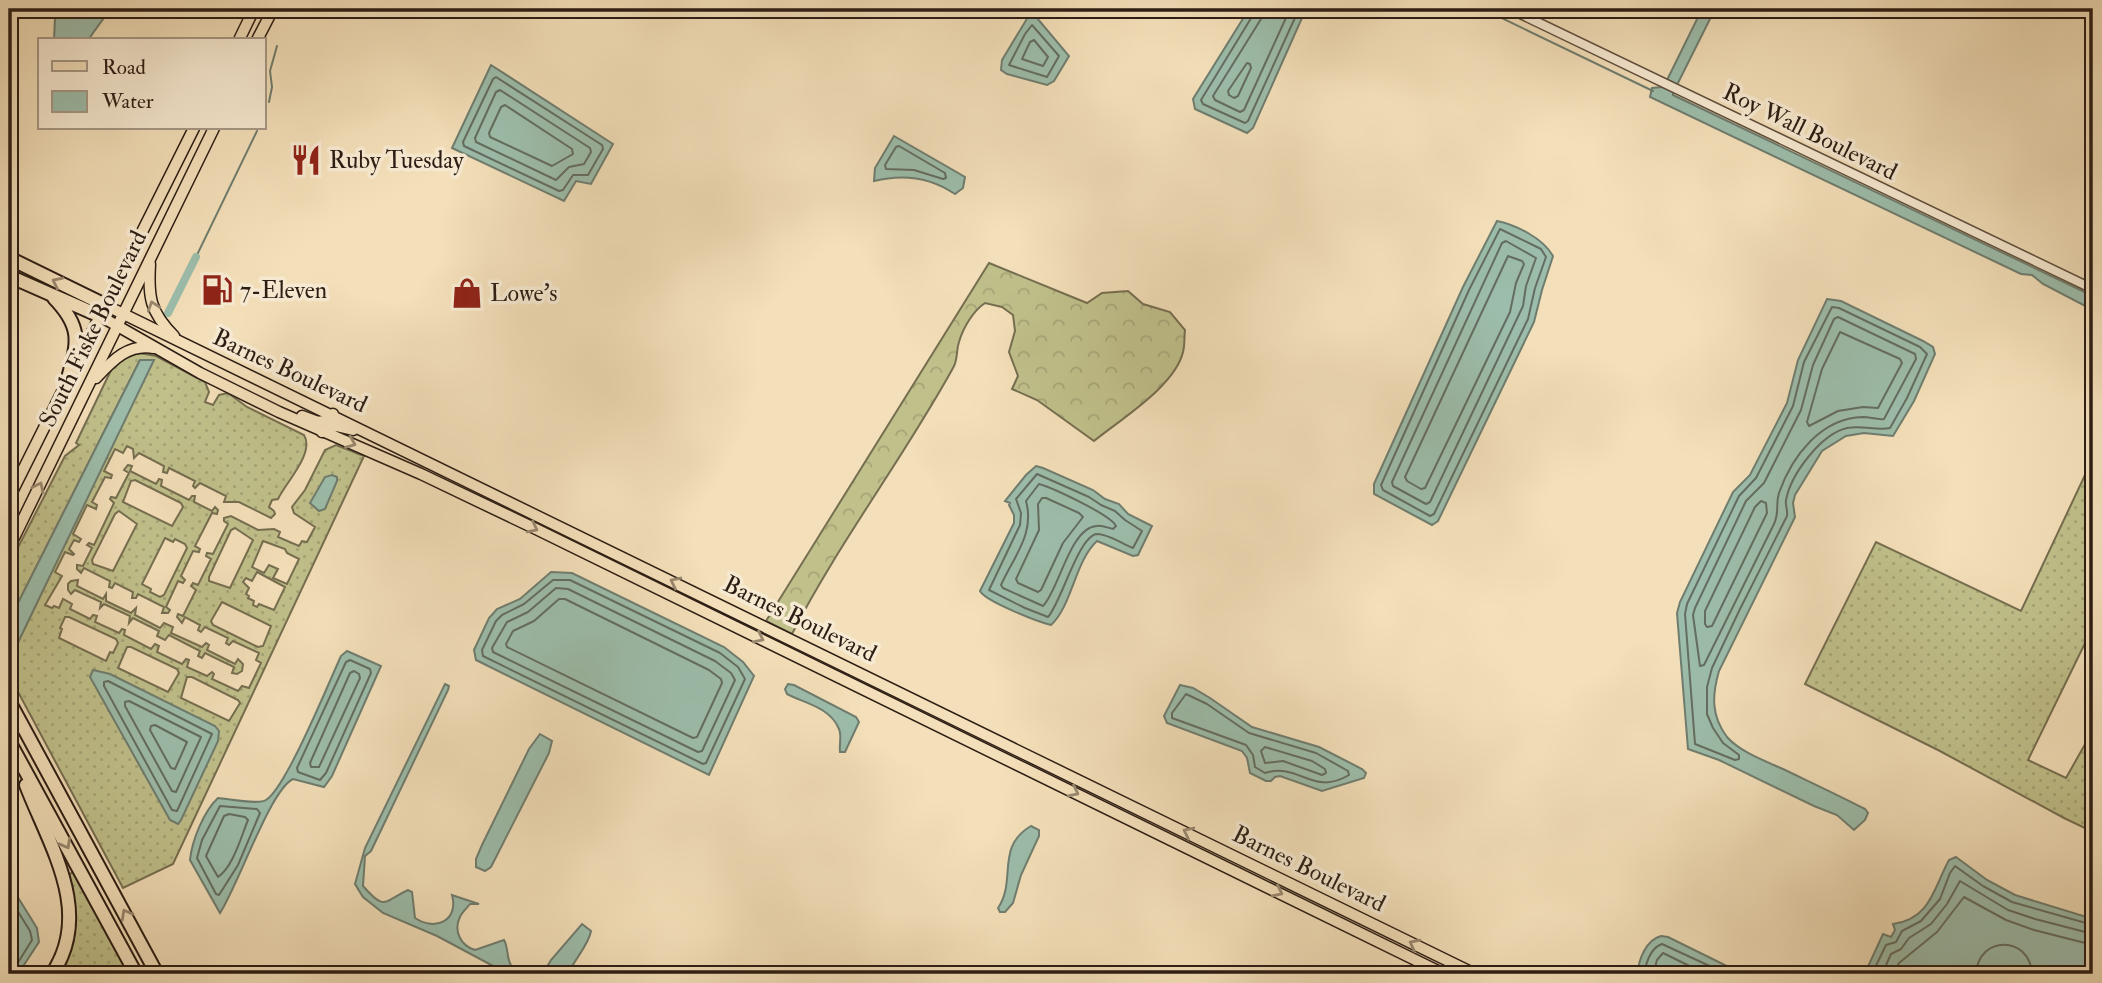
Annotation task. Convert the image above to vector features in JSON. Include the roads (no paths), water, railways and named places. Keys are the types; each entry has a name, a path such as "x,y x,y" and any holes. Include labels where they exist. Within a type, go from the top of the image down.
{"highway":[{"path":"9,258 102,311"},
{"path":"9,276 51,296 102,311"},
{"path":"51,296 69,313 76,330 76,347 67,382"},
{"path":"9,701 157,974"},
{"path":"9,742 55,855 71,913 67,942 52,974"},
{"path":"9,742 136,974"}],"main road":[{"path":"240,38 254,9"},
{"path":"258,38 273,9"},
{"name":"South Fiske Boulevard","path":"9,498 193,130"},
{"name":"South Fiske Boulevard","path":"9,548 213,130"},
{"path":"151,258 149,292 152,305 161,323 182,343"},
{"name":"Barnes Boulevard","path":"102,311 124,315 333,414 1475,974"},
{"name":"Barnes Boulevard","path":"102,311 118,326 211,378 323,432 421,474 1444,974"},
{"path":"88,388 119,356 138,348 158,349"},
{"path":"211,378 231,382 309,419 326,421 333,414"},
{"path":"323,432 336,426 346,427 430,468 453,473"},
{"path":"872,693 889,695 929,713 938,710"},
{"path":"941,727 962,727 1061,776 1074,776"}],"street":[{"name":"Roy Wall Boulevard","path":"1510,9 2093,289"}],"water":[{"path":"60,9 122,9 120,13 106,15 89,38 54,38 55,18"},
{"path":"1249,9 1306,9 1253,128 1247,133 1195,109 1193,99"},
{"path":"1702,9 1715,9 1677,85 1667,80"},
{"path":"1028,17 1037,18 1069,56 1054,81 1047,85 1001,70 1002,60"},
{"path":"491,65 613,144 591,184 576,181 564,201 452,148"},
{"path":"1662,87 1673,92 1673,95 2093,296 2093,310 2043,284 2032,275 2021,274 1650,97 1652,88"},
{"path":"894,136 965,177 963,188 955,194 936,184 916,179 874,181 875,168"},
{"path":"1497,221 1528,233 1549,249 1553,256 1534,322 1438,521 1432,525 1374,494 1374,484 1463,287"},
{"path":"1827,299 1841,301 1923,341 1933,347 1935,354 1914,401 1893,436 1864,433 1846,436 1822,451 1795,495 1795,517 1719,671 1714,705 1722,729 1739,747 1865,809 1868,813 1865,820 1854,830 1837,815 1719,760 1688,749 1677,613 1733,492 1750,475 1787,403 1798,360"},
{"path":"140,360 154,360 9,661 9,621"},
{"path":"1036,466 1093,490 1105,499 1119,504 1128,514 1152,526 1138,555 1133,556 1097,541 1083,560 1064,607 1051,625 1001,605 980,591 1014,523 1010,503 1005,501"},
{"path":"325,477 337,477 337,481 325,509 319,511 310,503"},
{"path":"551,572 572,573 724,647 743,662 754,676 709,775 476,660 474,650 489,618 497,609 520,599"},
{"path":"347,651 381,666 332,776 324,787 293,779 284,787 274,801 220,913 190,860 196,835 204,818 218,798 262,801 274,791 295,756 341,656"},
{"path":"93,670 110,674 215,726 219,731 218,741 178,824 170,820 90,677"},
{"path":"445,684 449,686 448,690 371,851 365,856 363,886 376,899 384,902 408,890 412,892 415,918 431,924 449,917 453,904 452,895 479,904 470,904 460,917 457,928 462,941 475,950 504,940 511,965 529,974 508,974 437,936 383,913 363,897 355,884 365,848"},
{"path":"788,684 856,717 859,722 845,752 840,752 840,732 835,722 823,711 787,694 785,689"},
{"path":"1180,685 1193,688 1252,727 1319,747 1362,769 1366,773 1364,778 1322,791 1280,776 1266,781 1250,773 1247,758 1242,751 1167,723 1164,716"},
{"path":"540,734 552,741 549,753 491,867 485,871 476,867 476,859 529,749"},
{"path":"1031,826 1039,830 1039,836 1021,875 1013,903 1005,912 1000,912 998,908 1006,886 1013,844 1020,834"},
{"path":"1956,857 1987,880 2015,895 2093,919 2093,974 2012,974 2004,971 1984,974 1865,973 1883,934 1891,937 1895,930 1893,924 1916,916 1923,909 1935,891 1949,860"},
{"path":"9,883 37,928 39,942 18,974 9,974"},
{"path":"582,924 591,931 590,936 568,974 548,974 551,960"},
{"path":"1661,936 1743,974 1638,974 1644,951 1651,942"}],"waterway":[{"path":"1483,9 1653,91"},
{"path":"269,102 272,87 270,71 277,46"},
{"path":"196,257 257,131"},
{"path":"168,313 196,257"}],"place":[{"name":"Ruby Tuesday","path":"306,160"},
{"name":"7-Eleven","path":"217,290"},
{"name":"Lowe's","path":"467,293"}]}
